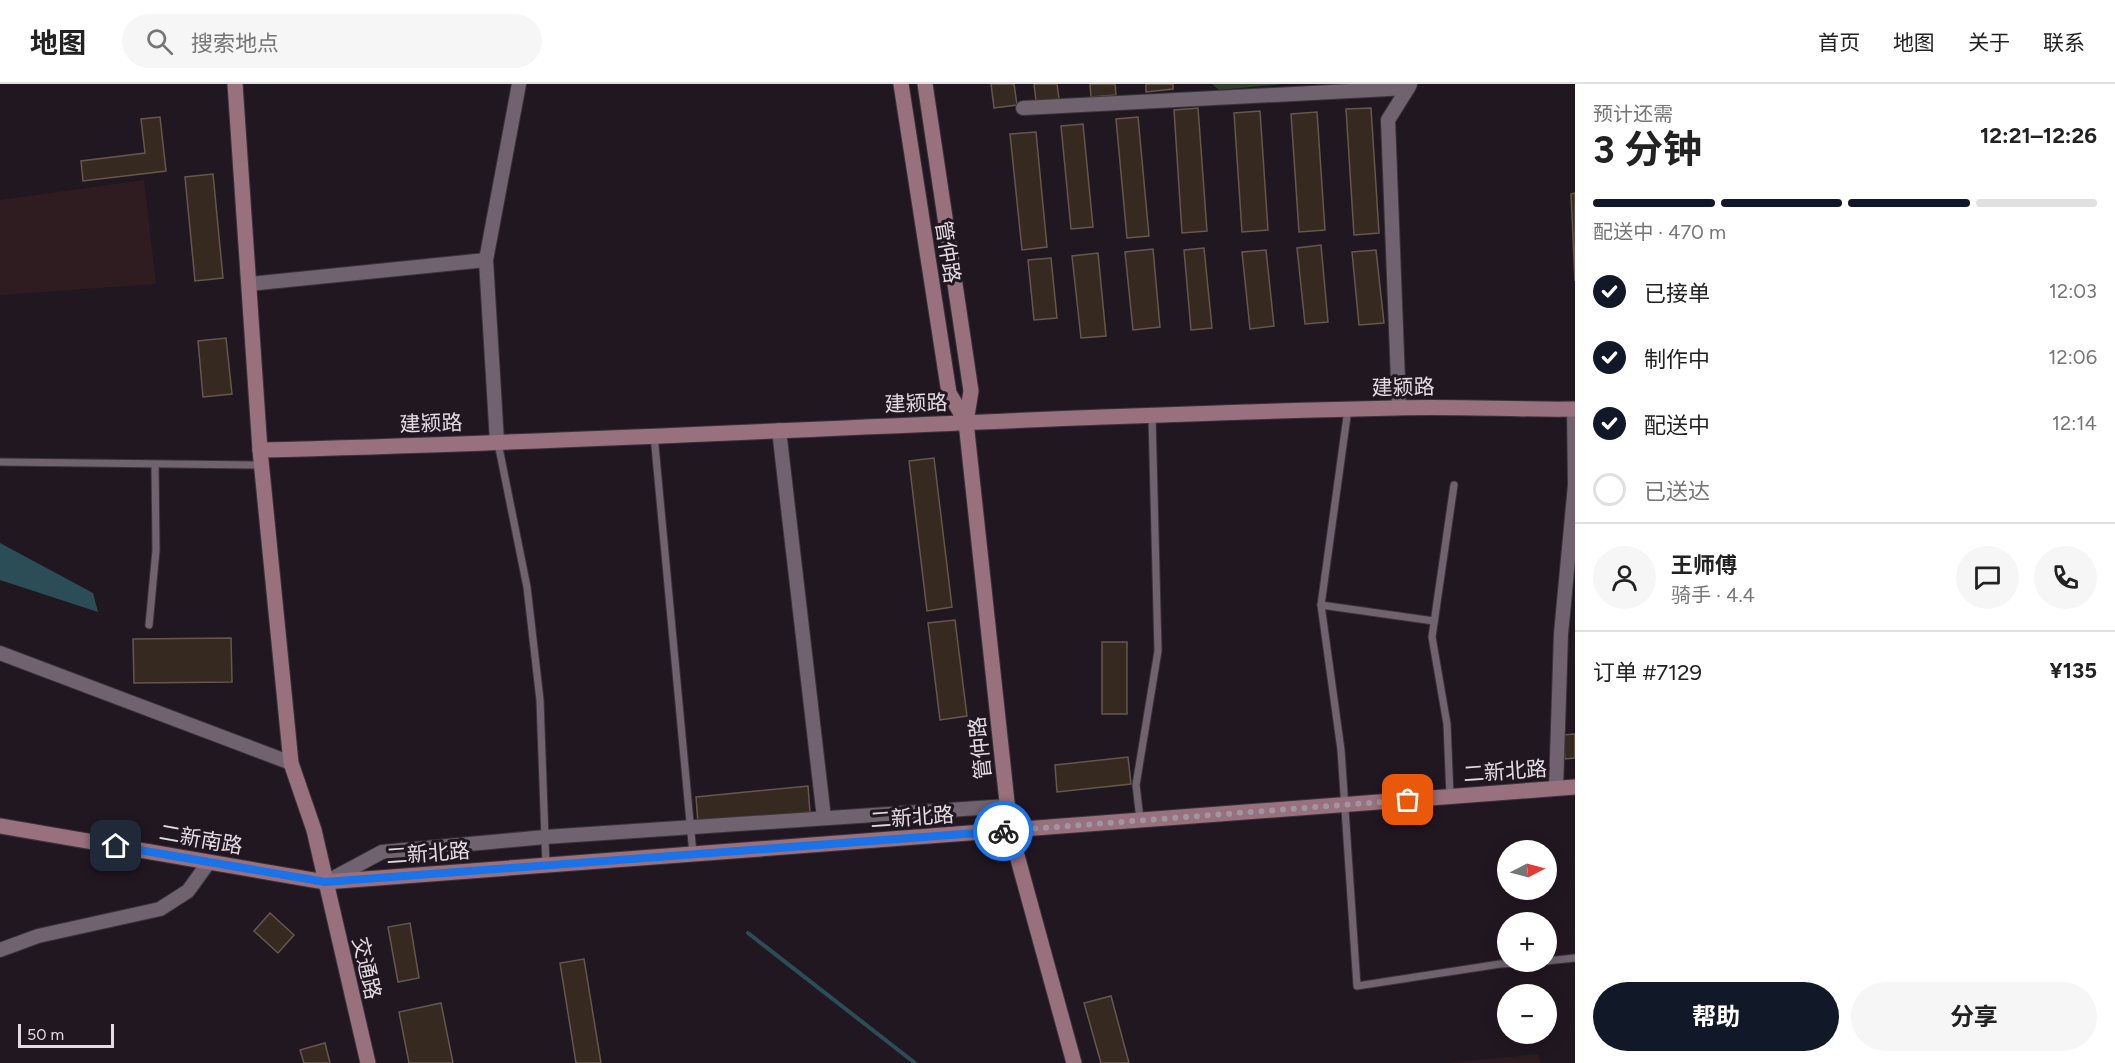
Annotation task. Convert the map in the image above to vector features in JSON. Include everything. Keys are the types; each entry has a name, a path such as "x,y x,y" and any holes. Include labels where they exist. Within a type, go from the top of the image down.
{"street":[{"name":"交通路","path":"235,84 260,457 291,763 314,830 368,1063"},
{"path":"497,442 486,260 519,84"},
{"name":"管仲路","path":"901,84 949,393 966,422"},
{"name":"管仲路","path":"925,84 971,391 966,422 1010,830 1074,1063"},
{"path":"1023,108 1409,86"},
{"path":"1399,407 1388,120 1409,86"},
{"path":"249,284 486,260"},
{"name":"建颍路","path":"260,457 497,442 966,422 1399,407 1574,409"},
{"path":"1556,788 1561,634 1575,485 1574,409"},
{"path":"779,430 824,818"},
{"path":"0,653 291,763"},
{"name":"二新北路","path":"325,882 1575,787"},
{"path":"325,882 382,852 545,837 1008,806"},
{"name":"二新南路","path":"0,826 325,882"},
{"path":"0,950 38,936 160,909 188,891 209,862"}],"lane":[{"path":"1348,409 1321,605 1341,750 1357,986 1497,964"},
{"path":"1140,820 1136,784 1158,651 1152,416"},
{"path":"654,435 693,854"},
{"path":"497,442 527,587 540,700 546,866"},
{"path":"0,462 155,465 260,457"},
{"path":"149,625 156,550 155,465"},
{"path":"1450,796 1447,724 1432,637 1454,485"},
{"path":"1321,605 1434,621"},
{"path":"1557,960 1575,958"}],"shaded area":[{"path":"144,180 156,284 0,295 0,200"},
{"path":"1538,1054 1540,1063 1448,1063"}],"green space":[{"path":"1212,84 1282,84 1219,90"}],"water":[{"path":"0,543 93,593 98,612 0,580"}],"building":[{"path":"991,84 1014,84 1017,105 994,108"},
{"path":"1034,84 1057,84 1059,99 1036,101"},
{"path":"1090,84 1115,84 1116,95 1091,97"},
{"path":"1146,84 1173,84 1173,89 1146,92"},
{"path":"1198,108 1207,231 1182,233 1174,110"},
{"path":"1371,108 1379,233 1354,235 1346,109"},
{"path":"1260,111 1268,230 1242,232 1234,113"},
{"path":"1317,112 1325,230 1299,232 1291,114"},
{"path":"160,117 166,171 83,181 81,161 145,153 141,119"},
{"path":"1138,117 1149,236 1127,238 1116,119"},
{"path":"1083,124 1093,227 1071,229 1061,126"},
{"path":"1036,132 1047,247 1022,250 1010,134"},
{"path":"213,174 223,278 195,281 185,177"},
{"path":"1575,193 1575,281 1571,194"},
{"path":"1321,245 1328,322 1305,324 1297,248"},
{"path":"1204,248 1212,328 1191,330 1184,250"},
{"path":"1153,249 1160,327 1133,330 1125,252"},
{"path":"1266,250 1274,326 1250,329 1242,252"},
{"path":"1376,250 1384,323 1359,325 1352,252"},
{"path":"1098,253 1106,336 1081,338 1072,256"},
{"path":"1051,258 1057,318 1034,320 1028,260"},
{"path":"226,338 232,394 203,397 198,341"},
{"path":"934,458 952,607 927,611 909,461"},
{"path":"955,620 967,716 940,720 928,623"},
{"path":"231,638 232,682 134,683 133,639"},
{"path":"1102,642 1127,642 1127,714 1102,714"},
{"path":"1575,734 1575,758 1565,759 1563,735"},
{"path":"1128,757 1131,784 1057,792 1055,765"},
{"path":"808,786 810,812 698,823 696,797"},
{"path":"270,913 294,935 278,953 254,931"},
{"path":"410,923 419,978 398,982 388,927"},
{"path":"584,959 601,1063 576,1063 560,963"},
{"path":"1111,996 1129,1063 1101,1063 1084,1003"},
{"path":"441,1003 453,1063 409,1063 399,1012"},
{"path":"325,1043 330,1063 304,1063 300,1050"}],"waterway":[{"path":"748,933 915,1063"}],"way so far":[{"path":"1003,831 1408,800"}],"route":[{"path":"116,846 325,882 1003,831"}]}
